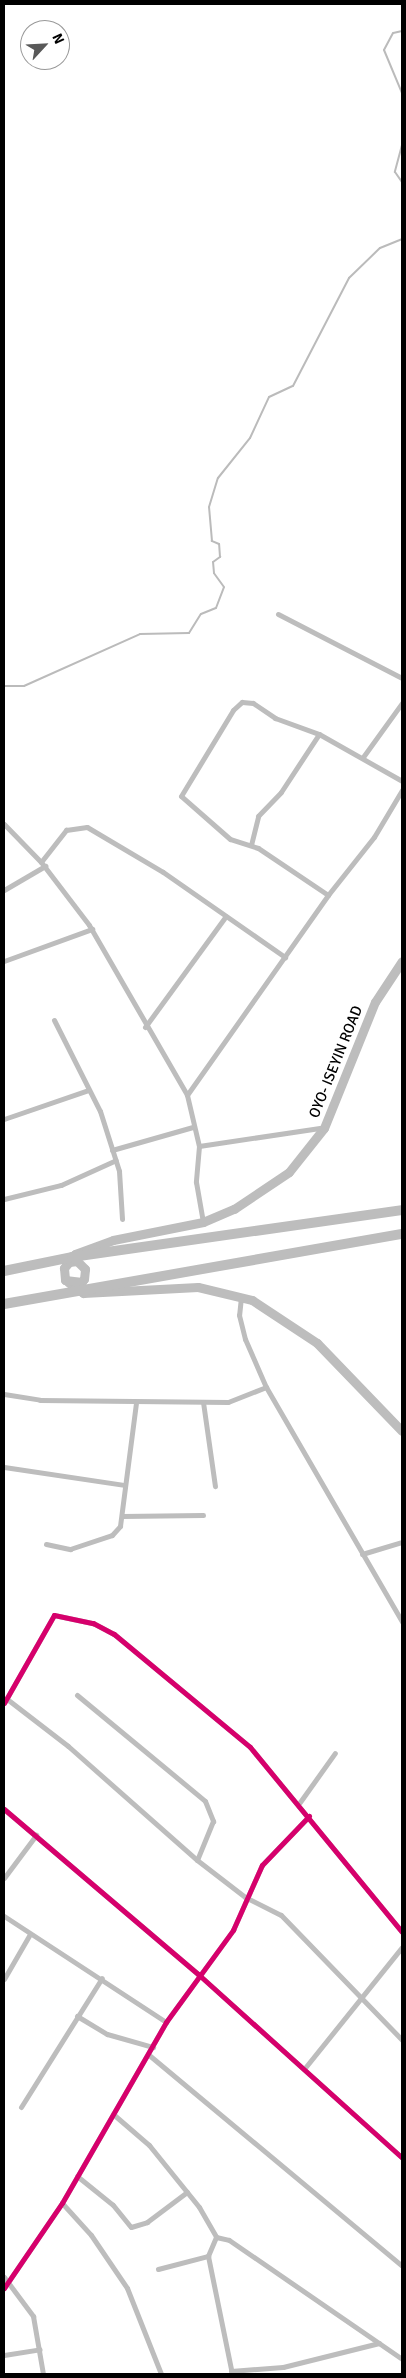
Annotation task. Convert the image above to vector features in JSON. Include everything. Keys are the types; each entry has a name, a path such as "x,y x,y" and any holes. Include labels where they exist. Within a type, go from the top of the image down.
{"highway":[{"path":"4,1271 402,1210"},
{"path":"4,1304 78,1282 93,1286 402,1234"}],"main road":[{"name":"OYO- ISEYIN ROAD","path":"77,1261 99,1245 203,1222 258,1197 305,1155 340,1096 375,1002 402,961"},
{"path":"99,1245 77,1261 64,1276 103,1293 198,1287 241,1297 272,1310 305,1333 402,1431"},
{"path":"77,1261 78,1282"},
{"path":"78,1282 93,1286 103,1293"}],"street":[{"path":"278,614 402,678"},
{"path":"328,895 251,845 230,839 184,801 182,791 242,702 319,734 363,757 402,781"},
{"path":"363,757 402,703"},
{"path":"251,845 258,816 280,792 319,734"},
{"path":"187,1095 328,895 374,837 402,790"},
{"path":"4,824 43,864 92,929 145,1027 187,1095 193,1128 199,1146 196,1182 203,1222"},
{"path":"4,890 43,864 66,830 87,827 226,916 285,957"},
{"path":"145,1027 226,916"},
{"path":"4,961 92,929"},
{"path":"54,1020 88,1090 116,1160 122,1219"},
{"path":"4,1119 88,1090"},
{"path":"112,1150 193,1128"},
{"path":"199,1146 320,1128"},
{"path":"4,1199 61,1185 116,1160"},
{"path":"241,1297 239,1315 245,1339 266,1387 402,1622"},
{"path":"4,1394 136,1403 228,1402 266,1387"},
{"path":"203,1402 215,1486"},
{"path":"46,1544 70,1549 112,1535 122,1516 124,1485 136,1403"},
{"path":"4,1466 124,1485"},
{"path":"122,1516 203,1515"},
{"path":"362,1554 402,1542"},
{"path":"402,1932 309,1816 300,1802 250,1747 201,1702 114,1634 93,1624 54,1615 5,1701 68,1746 197,1860 245,1897 281,1915 402,2040"},
{"path":"78,1695 205,1802 213,1821 197,1860"},
{"path":"300,1802 335,1753"},
{"path":"4,1809 198,1974 402,2158"},
{"path":"4,2288 6,2279 62,2203 149,2055 166,2022 198,1974 233,1930 245,1897 262,1865 309,1816"},
{"path":"4,1878 36,1835"},
{"path":"4,1916 102,1978 166,2022"},
{"path":"4,1979 30,1934"},
{"path":"304,2068 402,1947"},
{"path":"21,2108 102,1978"},
{"path":"77,2016 107,2034 153,2046"},
{"path":"149,2055 402,2266"},
{"path":"113,2114 143,2138 187,2192 216,2237 229,2240 402,2359"},
{"path":"78,2176 109,2200 131,2227 147,2222 187,2192"},
{"path":"62,2203 92,2234 127,2288 161,2374"},
{"path":"216,2237 208,2256 232,2373 283,2367 378,2343"},
{"path":"158,2270 208,2256"},
{"path":"6,2279 29,2309 40,2349 43,2374"},
{"path":"4,2355 40,2349"}],"waterway":[{"path":"402,31 393,33 384,50 402,93"},
{"path":"402,145 395,172 402,182"},
{"path":"4,686 24,686 140,634 189,633 201,614 216,608 224,587 214,573 213,562 220,557 219,544 212,541 209,507 218,478 250,438 269,397 293,386 349,278 380,248 402,239"}],"cycle path":[{"path":"4,1703 54,1615 93,1623 114,1634 250,1747 402,1932"},
{"path":"4,1809 198,1974 402,2158"},
{"path":"4,2288 62,2203 166,2022 233,1930 262,1865 309,1816"}]}
